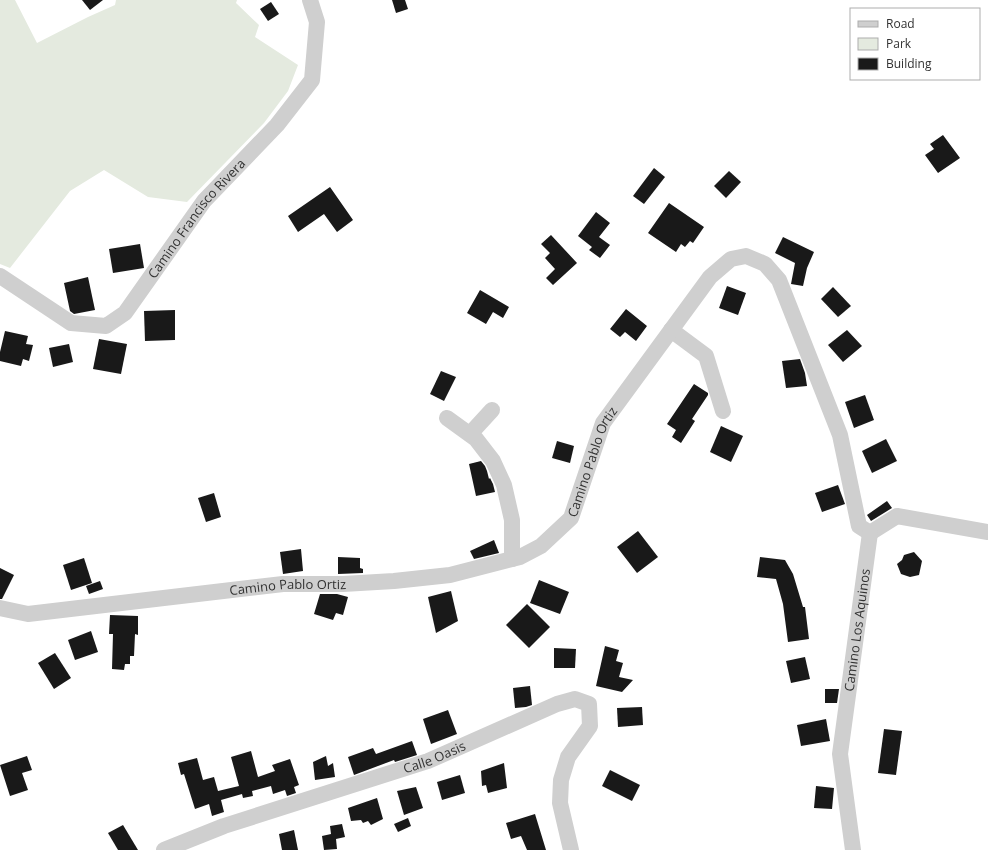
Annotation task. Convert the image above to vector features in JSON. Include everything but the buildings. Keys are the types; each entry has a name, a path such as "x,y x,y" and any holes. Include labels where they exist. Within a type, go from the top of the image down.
{"street":[{"name":"Camino Francisco Rivera","path":"0,276 71,323 106,326 125,313 204,201 278,125 312,80 316,22 310,0"},
{"name":"Camino Pablo Ortiz","path":"0,608 28,614 283,584 343,584 394,581 450,575 520,557 541,546 572,518 603,423 710,278 731,259 746,256 765,264 780,280 840,435 860,526 870,533"},
{"path":"671,330 706,356 723,411"},
{"path":"470,434 492,410"},
{"path":"447,418 476,438 493,461 504,485 512,520 512,559"},
{"path":"870,533 897,516 988,532"},
{"name":"Camino Los Aquinos","path":"853,850 840,754 870,533"},
{"name":"Calle Oasis","path":"164,850 224,826 428,761 557,704 575,699 589,704 590,726 568,757 561,780 560,803 571,850"}],"green space":[{"path":"0,0 15,0 37,43 115,5 116,0 237,0 236,3 259,25 255,37 298,65 288,91 264,123 187,202 148,197 104,170 70,191 10,268 0,264"}]}
